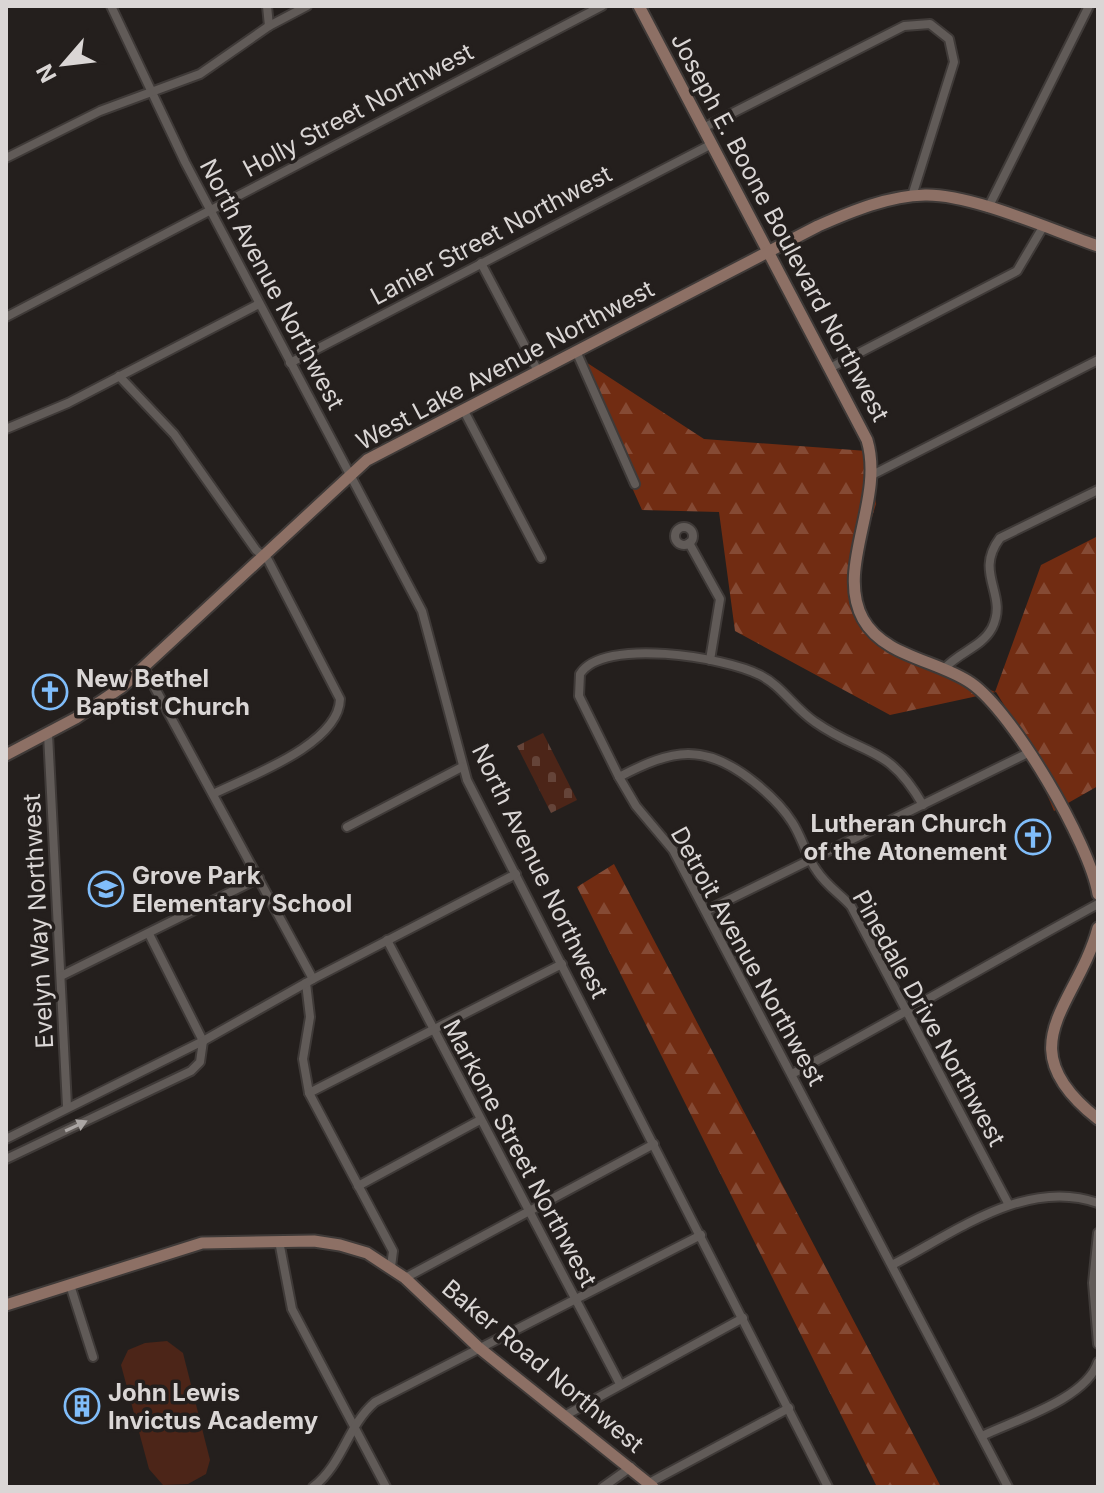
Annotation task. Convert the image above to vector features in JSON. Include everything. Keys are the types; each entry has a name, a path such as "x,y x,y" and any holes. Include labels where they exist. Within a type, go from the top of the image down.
{"street":[{"name":"North Avenue Northwest","path":"111,6 210,211 422,611 462,767 828,1487"},
{"path":"267,6 269,26"},
{"path":"6,158 100,111 152,94 210,68 269,26 307,6"},
{"name":"Holly Street Northwest","path":"6,317 602,6"},
{"name":"Joseph E. Boone Boulevard Northwest","path":"639,6 867,440 874,474 856,565 859,611 870,629 886,643 945,668 994,703 1030,752 1091,869 1098,894"},
{"path":"988,208 1089,6"},
{"path":"703,128 904,26 930,24 949,39 954,62 912,196"},
{"name":"Lanier Street Northwest","path":"290,363 712,144"},
{"name":"West Lake Avenue Northwest","path":"6,755 99,704 144,668 349,474 388,447 845,214 912,196 943,196 1098,246"},
{"path":"830,368 1017,271 1043,227"},
{"path":"481,263 538,371"},
{"path":"6,429 119,376 259,304"},
{"path":"576,351 635,484"},
{"path":"874,474 1098,360"},
{"path":"119,376 174,434 213,493 263,555 331,677 340,699 340,710 332,726 310,744 213,794"},
{"path":"463,409 541,558"},
{"path":"945,668 954,657 983,640 994,624 997,603 987,565 992,549 1000,538 1098,490"},
{"path":"689,543 720,599 710,660"},
{"name":"Detroit Avenue Northwest","path":"923,805 908,778 887,759 816,724 761,675 710,660 672,654 607,656 584,668 578,682 579,696 619,777 636,806 673,850 1008,1487"},
{"path":"144,668 259,878 309,981 310,1017 303,1059 309,1093 393,1251 391,1267"},
{"name":"Evelyn Way Northwest","path":"48,734 67,1106"},
{"path":"706,911 1030,752"},
{"name":"Pinedale Drive Northwest","path":"619,777 672,754 697,753 720,759 779,804 822,878 851,906 1009,1205"},
{"path":"347,827 462,767"},
{"path":"6,1139 203,1041 309,981 516,874"},
{"path":"61,976 259,878"},
{"path":"792,1074 908,1013 1098,904"},
{"path":"1098,928 1089,953 1059,1009 1052,1043 1056,1067 1069,1093 1098,1119"},
{"path":"6,1159 191,1071 200,1062 203,1041 149,934"},
{"name":"Markone Street Northwest","path":"387,940 620,1384"},
{"path":"309,1093 562,964"},
{"path":"358,1186 480,1120"},
{"path":"405,1278 654,1144"},
{"path":"892,1265 1009,1205 1055,1196 1098,1203"},
{"path":"313,1487 334,1466 353,1426 375,1402 701,1235"},
{"path":"1097,1238 1093,1283 1098,1344"},
{"path":"279,1241 292,1309 386,1487"},
{"name":"Baker Road Northwest","path":"6,1305 202,1243 279,1241 340,1245 391,1267 478,1347 651,1485"},
{"path":"70,1285 93,1357"},
{"path":"566,1415 743,1318"},
{"path":"982,1436 1070,1395 1094,1373 1098,1362"},
{"path":"651,1485 789,1408"},
{"path":"603,1487 631,1467"}],"green space":[{"path":"572,353 704,439 867,451 876,504 852,583 864,624 895,646 995,692 1041,565 1098,536 1098,786 1054,811 1020,731 996,692 890,715 735,631 719,512 642,510"},
{"path":"543,733 577,800 551,813 517,746"},
{"path":"614,864 941,1487 877,1487 577,887"},
{"path":"167,1341 183,1353 210,1460 206,1474 188,1484 163,1485 149,1469 121,1365 128,1350 145,1343"}],"place":[{"name":"New Bethel Baptist Church","path":"50,692"},
{"name":"Lutheran Church of the Atonement","path":"1033,837"},
{"name":"Grove Park Elementary School","path":"106,889"},
{"name":"John Lewis Invictus Academy","path":"82,1406"}]}
